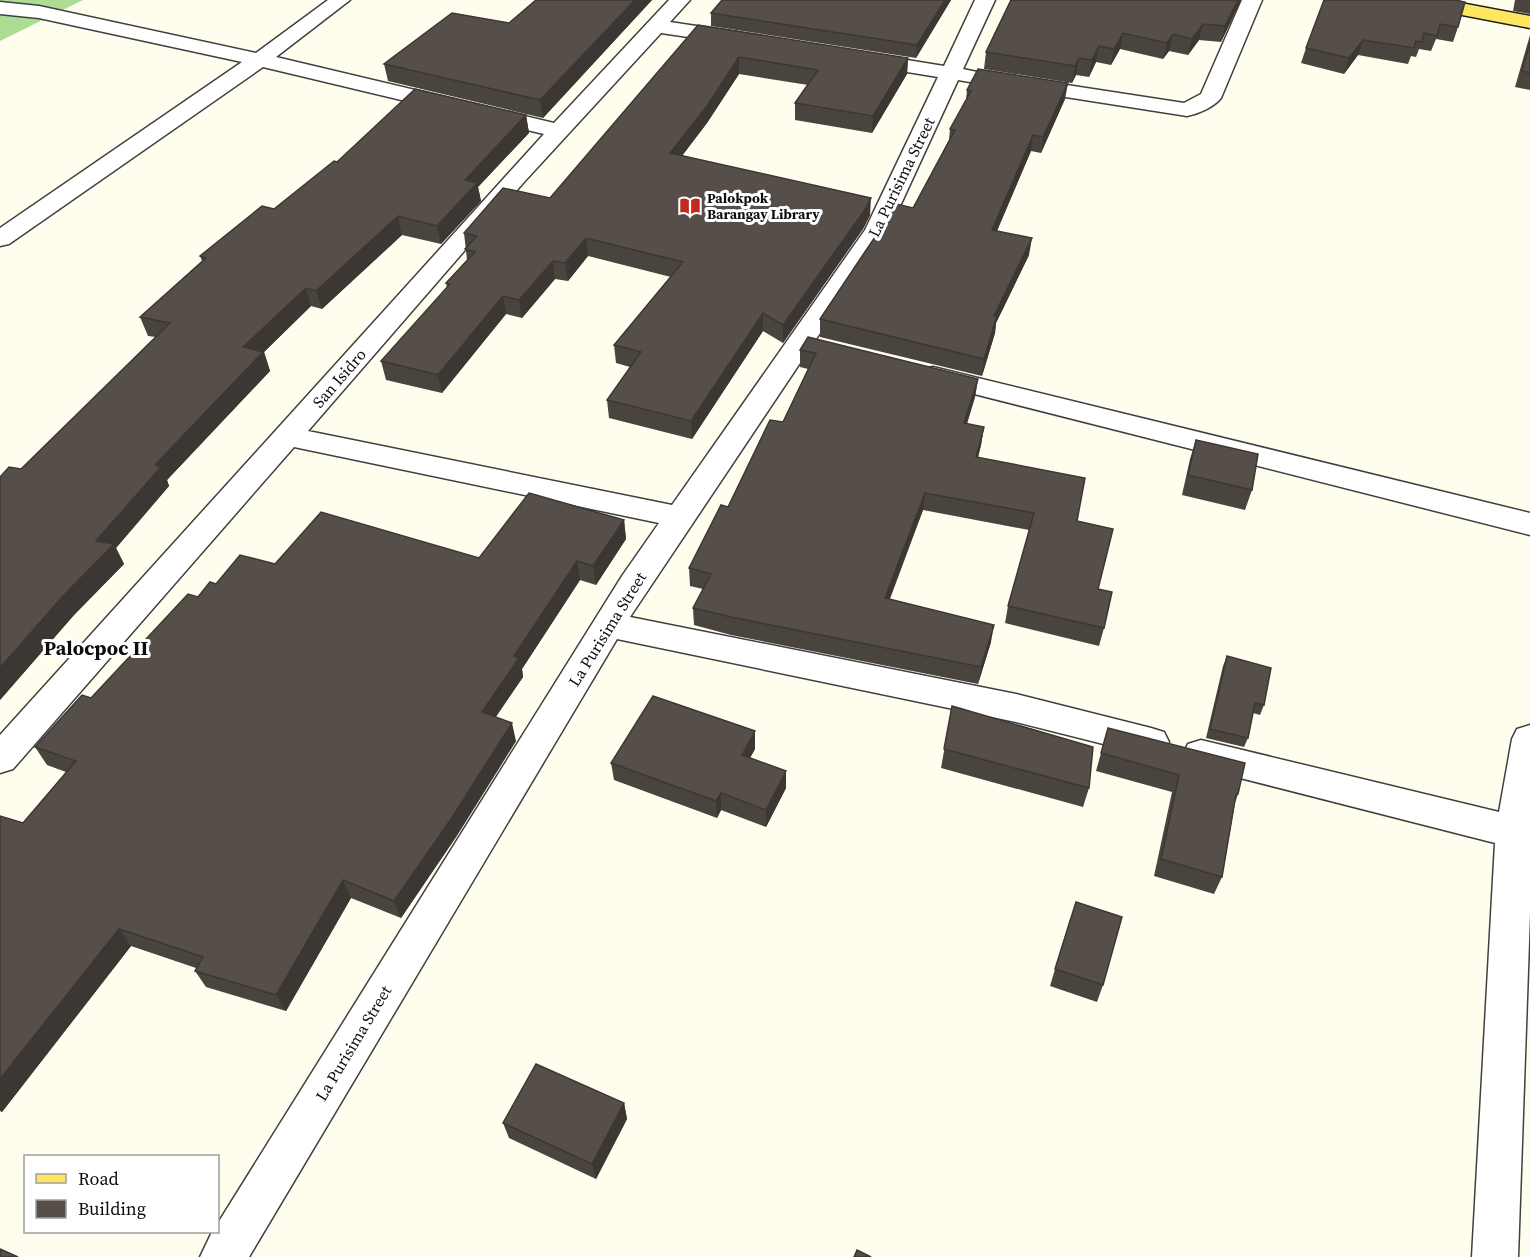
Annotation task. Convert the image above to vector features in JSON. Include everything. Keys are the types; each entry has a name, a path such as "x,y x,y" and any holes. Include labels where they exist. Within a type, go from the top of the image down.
{"main road":[{"path":"1415,0 1530,22"}],"street":[{"path":"0,239 259,60 340,0"},
{"name":"San Isidro","path":"0,759 559,132 680,0"},
{"name":"La Purisima Street","path":"222,1257 609,625 679,518 811,345 877,230 985,0"},
{"path":"845,56 1186,110 1210,98 1252,0"},
{"path":"0,8 39,12 343,78 559,132"},
{"path":"657,26 751,41"},
{"path":"904,368 1530,524"},
{"path":"288,436 679,518"},
{"path":"609,625 1016,708 1522,841"},
{"path":"1495,1257 1530,739"}],"green space":[{"path":"0,0 83,0 0,41"}],"building":[{"path":"536,0 635,0 540,100 384,64 452,13 509,23"},
{"path":"722,0 945,0 917,45 711,13"},
{"path":"1011,0 1238,0 1225,26 1203,24 1192,39 1173,34 1167,43 1123,33 1114,49 1099,46 1092,60 1079,58 1075,66 986,52"},
{"path":"1324,0 1455,0 1465,2 1458,27 1440,24 1437,36 1424,33 1422,42 1416,41 1414,48 1363,40 1349,58 1306,48"},
{"path":"698,25 908,58 873,116 795,103 818,70 739,57 707,106 670,153 871,198 783,325 763,313 691,421 607,400 641,352 614,345 683,262 586,238 565,263 553,261 519,300 503,296 438,375 381,361 450,284 446,283 475,252 465,249 477,236 464,233 503,188 550,198"},
{"path":"1530,42 1530,73 1522,71"},
{"path":"978,69 1068,83 1043,137 1033,135 992,230 1032,238 994,316 997,316 984,359 820,319 897,204 913,208 955,130 950,129 971,91 967,90"},
{"path":"415,89 526,115 465,180 477,183 437,226 398,216 316,291 306,288 243,347 263,352 155,465 161,467 96,541 114,544 63,596 0,668 0,477 9,467 21,469 170,323 140,317 206,258 200,256 262,206 274,209 334,161 337,162"},
{"path":"808,337 978,379 964,423 984,427 976,457 1085,478 1077,521 1113,529 1098,589 1112,592 1104,628 1008,606 1034,513 925,493 885,598 994,625 981,667 693,608 711,574 689,568 721,505 728,507 770,420 783,422 816,353 800,350"},
{"path":"1196,440 1258,454 1252,490 1188,475"},
{"path":"529,493 624,520 593,566 577,561 514,656 519,658 482,712 512,723 451,819 394,901 343,880 276,995 195,971 203,957 119,929 0,1079 0,816 23,823 76,761 35,747 82,695 91,698 188,594 198,597 210,582 216,584 240,555 275,564 321,512 479,558"},
{"path":"1227,656 1271,668 1264,705 1255,703 1248,738 1210,729"},
{"path":"653,696 755,731 742,755 786,771 766,810 721,793 716,801 611,763"},
{"path":"952,706 1093,747 1089,788 944,749"},
{"path":"1108,728 1245,763 1238,794 1236,794 1222,877 1161,859 1179,775 1101,753"},
{"path":"1076,902 1122,917 1103,985 1055,969"},
{"path":"536,1064 624,1103 592,1164 503,1123"},
{"path":"0,1249 18,1257 0,1257"},
{"path":"857,1250 871,1257 854,1257"}],"place":[{"name":"Palokpok Barangay Library","path":"690,206"}],"district":[{"name":"Palocpoc II","path":"96,648"}]}
